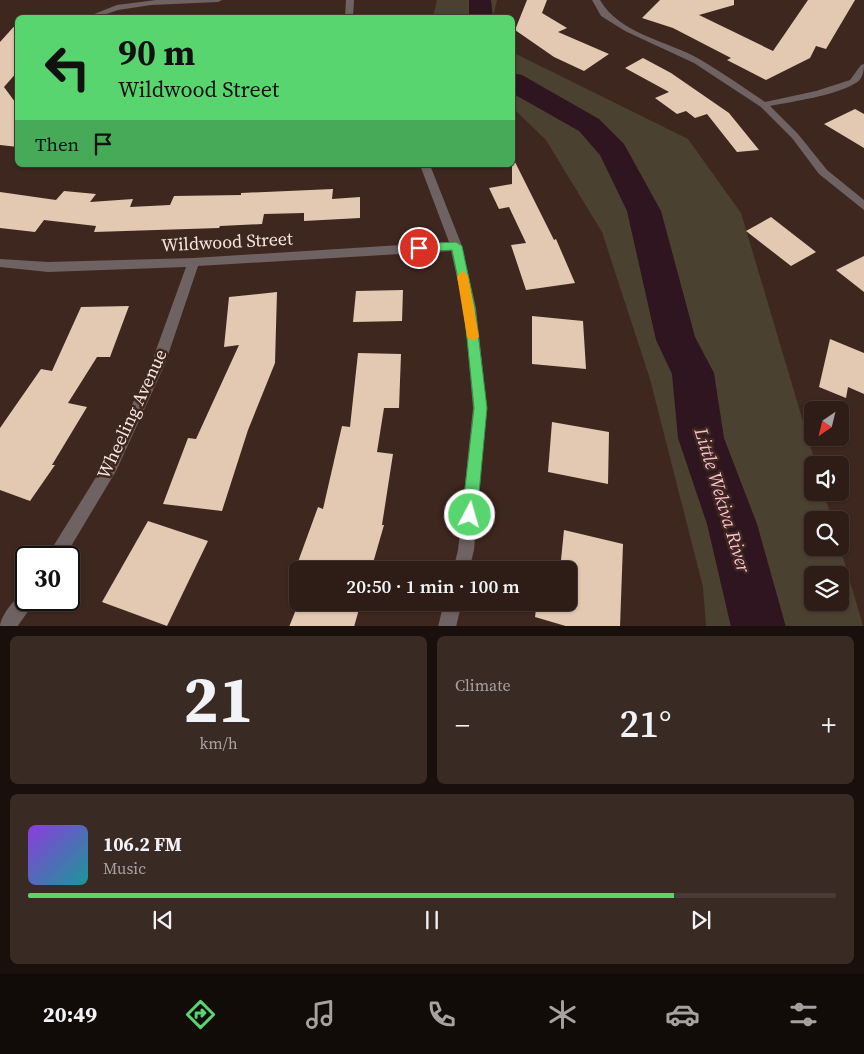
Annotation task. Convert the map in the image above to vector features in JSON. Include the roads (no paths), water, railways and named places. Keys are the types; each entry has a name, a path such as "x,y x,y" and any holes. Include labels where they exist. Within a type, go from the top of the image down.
{"street":[{"path":"92,15 99,11 136,3 218,0"},
{"path":"349,15 350,0"},
{"path":"596,0 604,14 628,29 697,62 764,105 795,136 824,172 864,206"},
{"path":"764,105 818,93 853,82 864,67"},
{"path":"426,167 456,246 470,308 480,408 466,550 463,561"},
{"name":"Wildwood Street","path":"0,263 48,267 194,262 456,246"},
{"name":"Wheeling Avenue","path":"61,546 111,466 158,364 194,262"},
{"path":"6,626 18,611"},
{"path":"447,626 451,611"}],"waterway":[{"name":"Little Wekiva River","path":"480,0 481,15"},
{"name":"Little Wekiva River","path":"515,83 589,125 613,151 644,211 676,340 693,373 701,438 732,524 759,626"}]}
